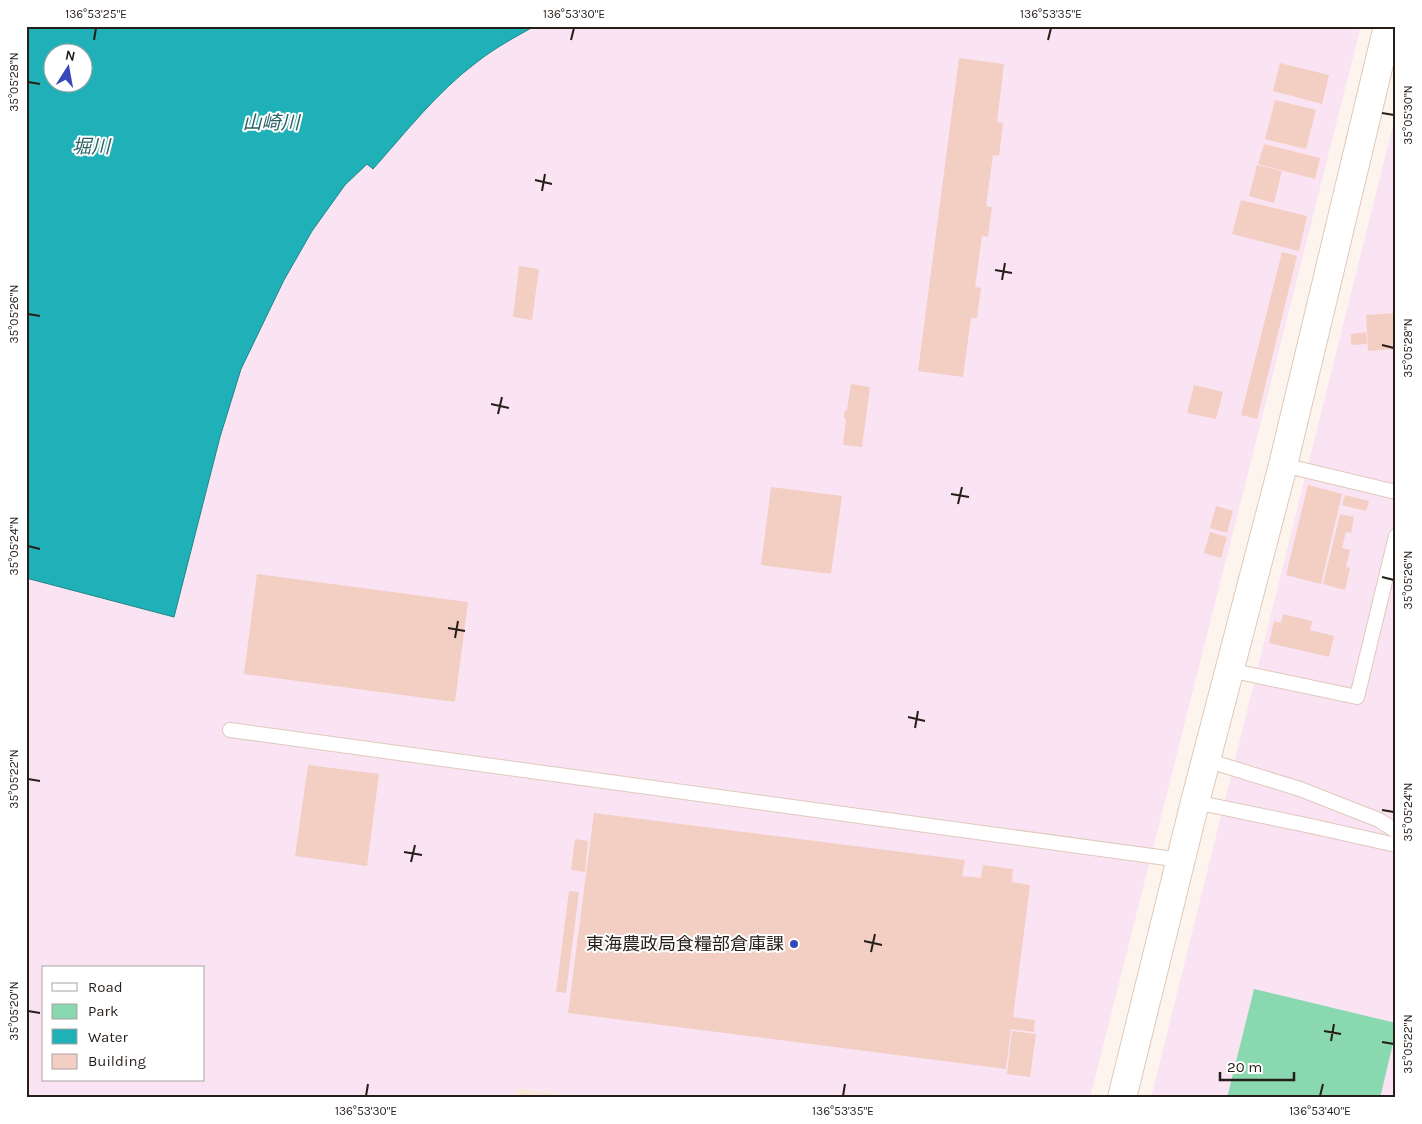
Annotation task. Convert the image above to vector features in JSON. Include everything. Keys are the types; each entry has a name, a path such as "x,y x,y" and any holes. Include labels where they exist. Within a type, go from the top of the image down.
{"street":[{"path":"1122,1098 1180,860 1283,466 1388,26"}],"lane":[{"path":"1283,466 1396,492"},
{"path":"1229,670 1356,697 1396,536"},
{"path":"230,730 1180,860"},
{"path":"1206,760 1300,789 1379,820 1396,831"},
{"path":"1195,802 1396,845"}],"shaded area":[{"path":"535,26 1361,26 1090,1098 594,1098 517,1088 515,1098 26,1098 26,578 174,617 220,437 241,369 284,280 312,231 345,185 367,164 373,168 433,101 477,62 519,34"},
{"path":"1396,113 1396,1098 1151,1098 1309,461"},
{"path":"516,1088 594,1098 515,1098"}],"green space":[{"path":"1254,989 1396,1023 1396,1031 1380,1098 1227,1098"}],"water":[{"name":"山崎川","path":"26,26 535,26 505,43 462,74 422,113 373,169 367,164 345,185 312,231 284,280 241,369 220,437 174,617 26,578"}],"building":[{"path":"959,58 1004,64 997,122 1003,123 999,156 993,155 986,206 992,207 988,237 982,236 975,287 981,288 977,318 971,318 963,377 918,371"},
{"path":"1280,63 1329,75 1322,104 1273,91"},
{"path":"1275,100 1316,110 1306,149 1265,139"},
{"path":"1264,144 1320,158 1315,179 1258,164"},
{"path":"1257,165 1282,171 1274,203 1249,196"},
{"path":"1241,200 1307,216 1299,251 1232,234"},
{"path":"1282,252 1297,256 1257,419 1241,415"},
{"path":"519,266 539,269 532,320 513,317"},
{"path":"1396,313 1396,349 1368,351 1366,315"},
{"path":"1366,332 1367,344 1351,345 1351,334"},
{"path":"851,384 870,387 862,447 843,445 846,419 844,418 845,410 847,410"},
{"path":"1194,385 1223,392 1216,419 1187,413"},
{"path":"1308,485 1342,494 1321,584 1286,575"},
{"path":"771,487 842,496 831,574 761,565"},
{"path":"1345,495 1369,501 1366,511 1342,505"},
{"path":"1216,506 1233,511 1227,533 1210,528"},
{"path":"1340,514 1354,517 1351,533 1346,532 1342,548 1350,550 1346,567 1350,568 1345,590 1323,584"},
{"path":"1210,532 1227,537 1221,558 1204,553"},
{"path":"257,574 468,602 455,702 244,674"},
{"path":"1283,614 1312,621 1310,630 1334,636 1329,657 1269,643 1274,621 1281,623"},
{"path":"308,765 379,774 367,866 295,856"},
{"path":"594,813 965,860 962,876 981,878 983,865 1013,869 1012,882 1030,885 1013,1017 1035,1020 1034,1032 1011,1029 1006,1069 568,1013"},
{"path":"575,839 588,841 585,872 571,870"},
{"path":"569,891 579,892 566,993 556,992"},
{"path":"1012,1031 1036,1034 1030,1077 1007,1074"}],"place":[{"name":"東海農政局食糧部倉庫課","path":"794,944"}],"water label":[{"name":"堀川","path":"91,147"}]}
